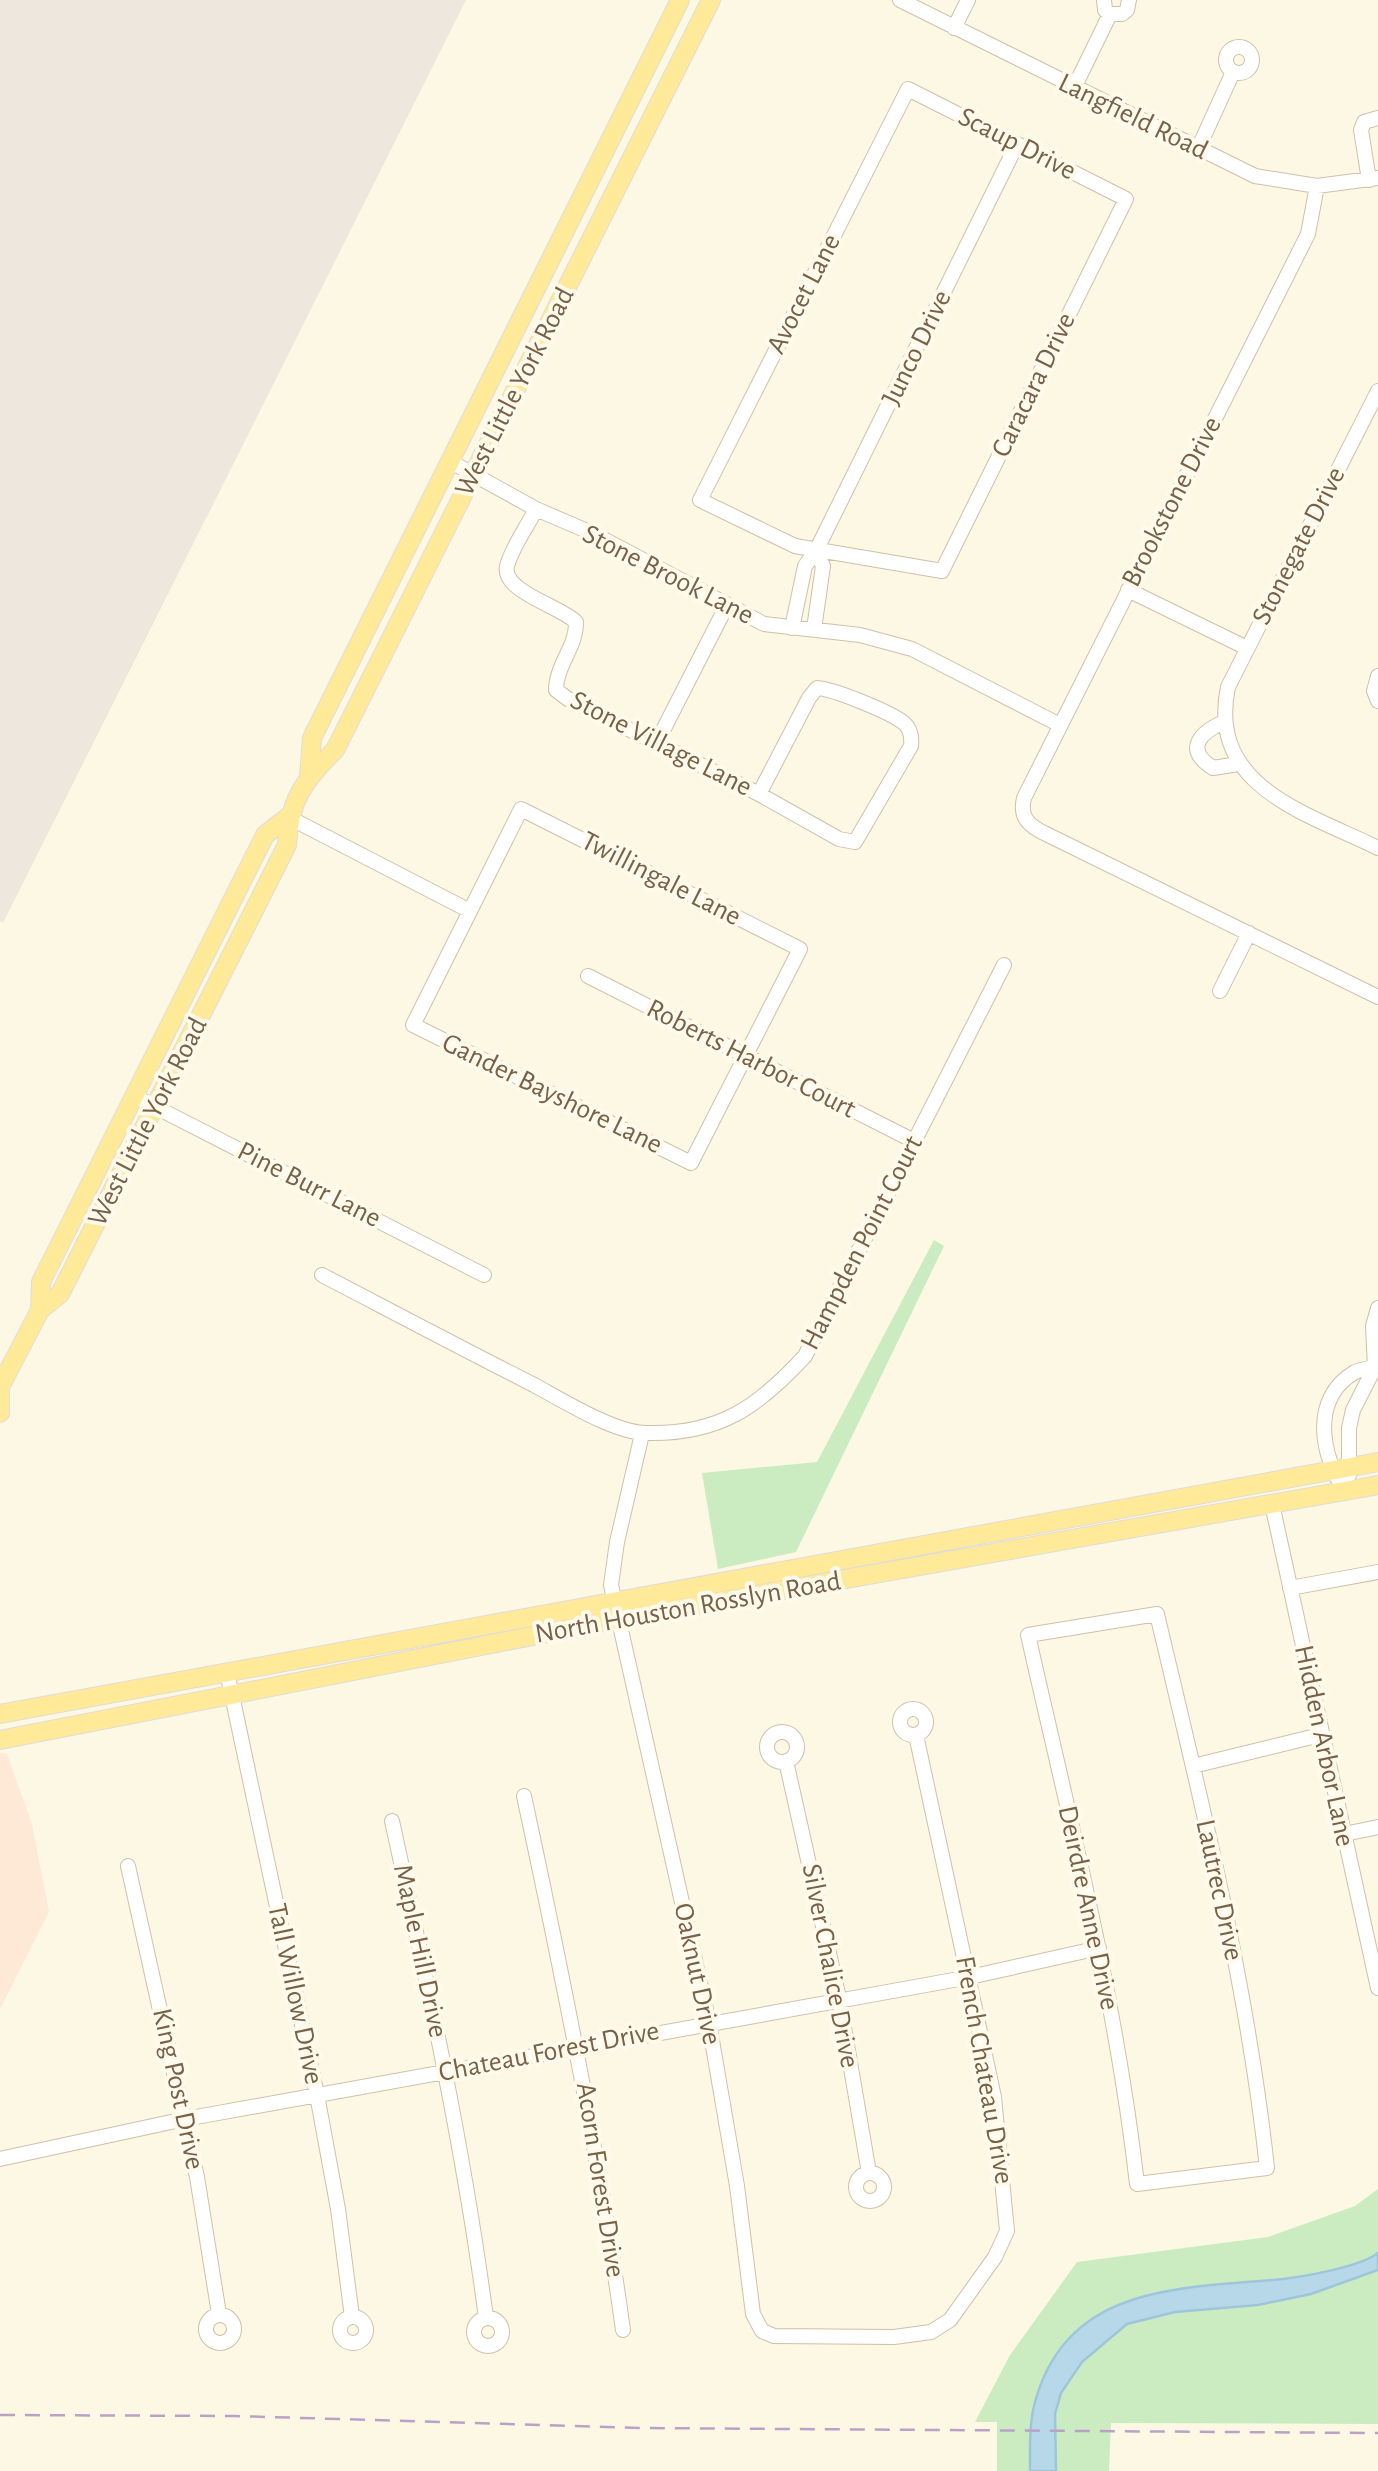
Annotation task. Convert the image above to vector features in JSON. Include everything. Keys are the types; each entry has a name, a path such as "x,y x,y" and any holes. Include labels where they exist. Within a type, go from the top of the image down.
{"main road":[{"name":"West Little York Road","path":"309,776 312,738 680,0"},
{"name":"West Little York Road","path":"40,1310 41,1282 265,834 288,816 309,776 335,750 710,0"},
{"path":"633,94 658,105"},
{"path":"547,268 571,279"},
{"name":"West Little York Road","path":"0,1413 0,1387 40,1310 60,1294 288,845 288,816"},
{"path":"216,931 239,941"},
{"name":"North Houston Rosslyn Road","path":"805,1578 960,1538 1378,1462"},
{"name":"North Houston Rosslyn Road","path":"1,1735 231,1696 406,1651 617,1611 805,1578 962,1560 1378,1485"},
{"path":"1172,1500 1175,1522"},
{"path":"1027,1548 1030,1526"},
{"path":"960,1538 962,1560"},
{"name":"North Houston Rosslyn Road","path":"0,1714 227,1672 406,1651"}],"street":[{"name":"Langfield Road","path":"900,0 1255,176 1317,186 1374,179"},
{"path":"954,28 968,0"},
{"path":"1074,88 1107,7 1122,14 1129,0"},
{"path":"1198,149 1233,72"},
{"name":"Scaup Drive","path":"908,89 1126,200"},
{"name":"Avocet Lane","path":"816,551 795,546 700,500 908,89"},
{"path":"1374,179 1361,130 1364,122 1378,118"},
{"name":"Junco Drive","path":"792,628 805,566 816,551 1017,144"},
{"name":"Brookstone Drive","path":"1249,933 1040,831 1028,824 1021,809 1308,234 1317,186"},
{"name":"Caracara Drive","path":"816,551 942,571 1126,200"},
{"name":"Stonegate Drive","path":"1224,722 1228,687 1378,391"},
{"name":"Stone Brook Lane","path":"451,462 764,624 860,635 912,649 1060,725"},
{"name":"Stone Village Lane","path":"536,509 507,566 507,578 516,588 567,612 576,622 577,634 556,676 556,690 839,839 855,842 912,746 910,732 904,723 832,689 818,688 809,698 759,794"},
{"name":"Junco Drive","path":"814,629 823,566 816,551"},
{"path":"1128,590 1247,648"},
{"path":"656,744 727,605"},
{"path":"1378,676 1374,691 1378,701"},
{"path":"1238,764 1212,768 1199,754 1201,737 1224,722 1228,744 1238,764 1273,796 1378,848"},
{"name":"Twillingale Lane","path":"468,910 521,808 800,949 747,1057"},
{"path":"288,816 468,910"},
{"name":"Gander Bayshore Lane","path":"468,910 413,1025 691,1163 747,1057"},
{"path":"1220,991 1249,933 1378,997"},
{"name":"Hampden Point Court","path":"322,1275 594,1416 642,1434 691,1430 738,1416 772,1392 805,1356 1004,964"},
{"name":"Roberts Harbor Court","path":"588,976 914,1142"},
{"name":"Pine Burr Lane","path":"134,1096 484,1275"},
{"path":"1345,1491 1341,1469 1353,1410 1377,1366 1373,1326 1378,1308"},
{"path":"1341,1469 1324,1443 1326,1414 1346,1380 1357,1371 1377,1366"},
{"name":"Oaknut Drive","path":"642,1434 611,1585 709,2023 752,2314 762,2331"},
{"name":"Hidden Arbor Lane","path":"1272,1504 1320,1736 1378,1983"},
{"path":"1290,1588 1378,1572"},
{"name":"Lautrec Drive","path":"1028,1635 1157,1614 1244,2011 1259,2095 1266,2168 1137,2184"},
{"name":"Deirdre Anne Drive","path":"1028,1635 1099,1948 1128,2104 1137,2184"},
{"name":"Tall Willow Drive","path":"227,1672 316,2095 338,2209 352,2317"},
{"name":"French Chateau Drive","path":"762,2331 774,2336 894,2337 931,2332 950,2320 1008,2231 998,2135 970,1977 916,1735"},
{"path":"1192,1766 1320,1736"},
{"name":"Silver Chalice Drive","path":"786,1762 839,1998 868,2172"},
{"name":"Acorn Forest Drive","path":"524,1796 578,2046 624,2330"},
{"name":"Maple Hill Drive","path":"392,1821 447,2072 470,2196 486,2318"},
{"path":"1344,1834 1378,1827"},
{"name":"King Post Drive","path":"128,1866 185,2118 219,2314"},
{"name":"Chateau Forest Drive","path":"0,2159 185,2118 970,1977 1099,1948"}],"shaded area":[{"path":"0,0 466,0 3,923 0,921"},
{"path":"0,1753 7,1754 32,1824 49,1912 0,2009"}],"green space":[{"path":"934,1240 944,1246 796,1552 718,1569 702,1473 817,1462"},
{"path":"1378,2189 1378,2424 1111,2423 1109,2471 997,2471 997,2422 975,2422 1010,2355 1077,2262 1268,2237 1355,2206"}],"water":[{"path":"1378,2253 1378,2270 1311,2294 1258,2305 1175,2312 1127,2324 1082,2362 1061,2393 1055,2414 1056,2471 1030,2471 1033,2410 1051,2363 1074,2334 1102,2313 1134,2299 1169,2291 1305,2276 1346,2267"}],"railway":[{"path":"0,2415 235,2416 644,2428 1378,2433"}]}
